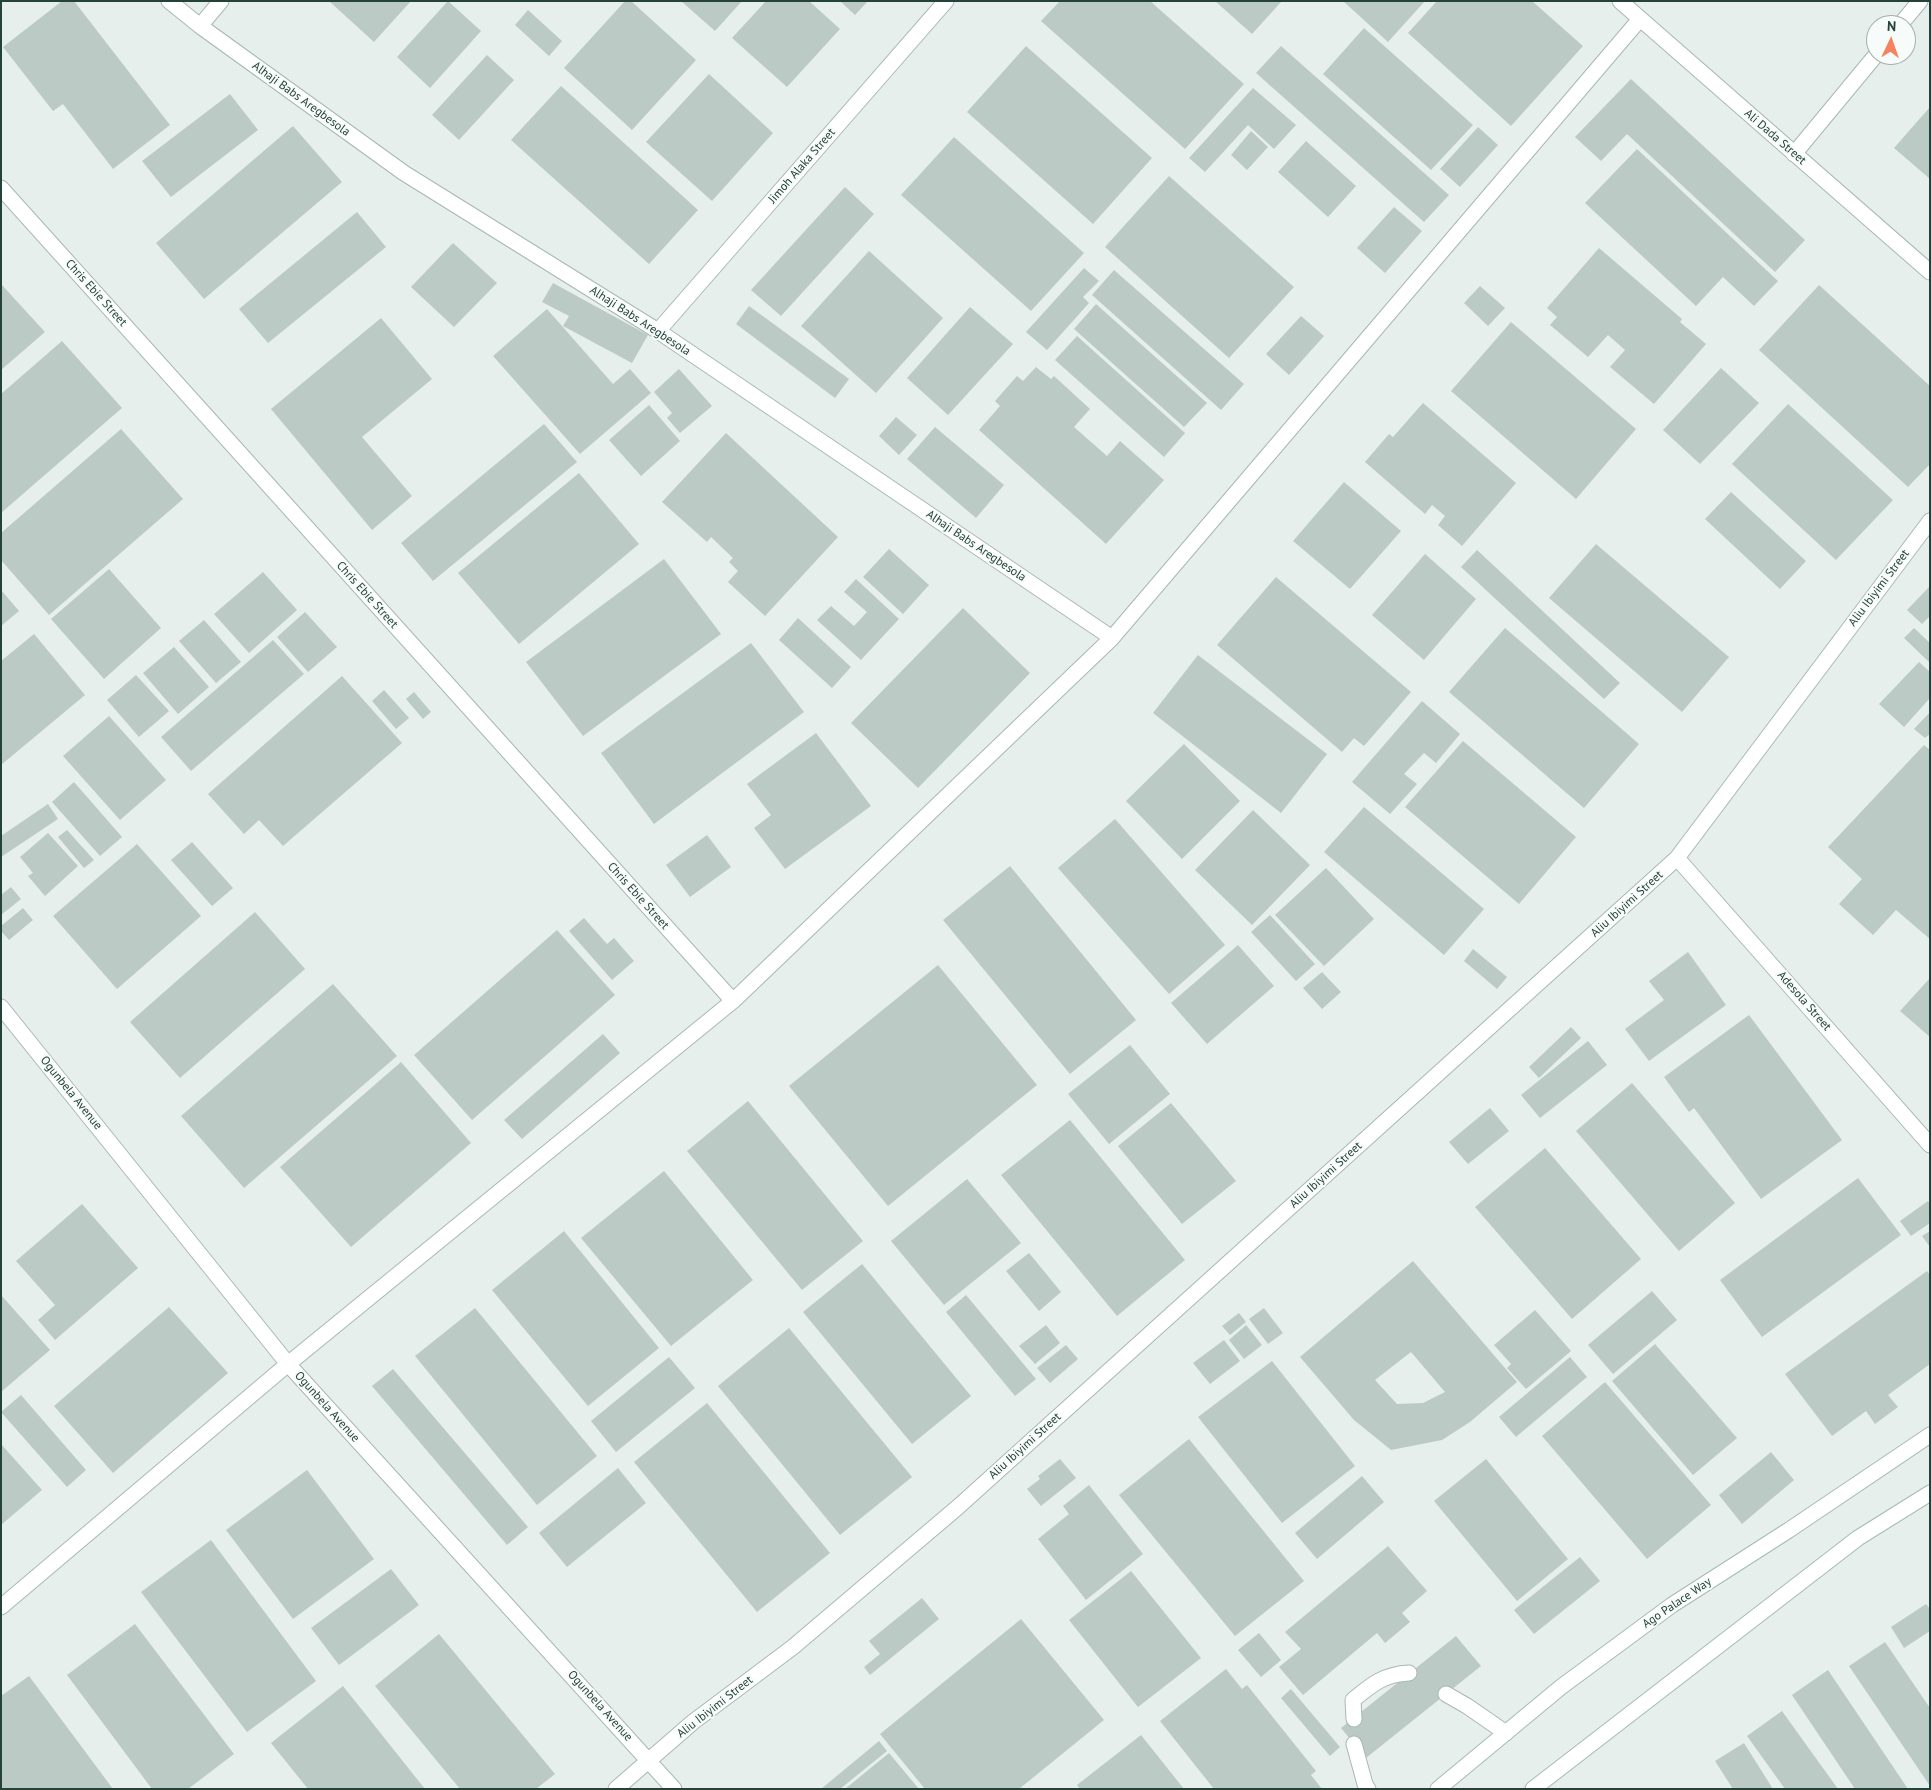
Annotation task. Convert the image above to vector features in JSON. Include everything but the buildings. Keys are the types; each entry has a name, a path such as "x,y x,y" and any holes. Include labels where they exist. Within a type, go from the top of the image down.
{"street":[{"name":"Alhaji Babs Aregbesola","path":"169,1 200,26 404,173 658,331 1112,638"},
{"path":"200,26 222,1"},
{"name":"Jimoh Alaka Street","path":"658,331 946,1"},
{"name":"Ali Dada Street","path":"1620,1 1930,272"},
{"path":"1908,15 1920,1"},
{"path":"1,1607 288,1364 733,1001 1112,638 1640,19"},
{"path":"1794,154 1868,65"},
{"name":"Chris Ebie Street","path":"1,188 733,1001"},
{"name":"Aliu Ibiyimi Street","path":"616,1789 693,1722 793,1647 958,1507 1677,858 1930,521"},
{"name":"Adesola Street","path":"1677,858 1930,1145"},
{"name":"Ogunbela Avenue","path":"1,1007 288,1364 650,1760 674,1789"},
{"name":"Ago Palace Way","path":"1438,1789 1561,1687 1672,1605 1930,1436"},
{"path":"1534,1789 1858,1538 1930,1493"},
{"path":"1354,1719 1353,1700 1368,1687 1394,1674 1409,1673"},
{"path":"1446,1694 1506,1733"},
{"path":"1354,1744 1368,1789"}]}
